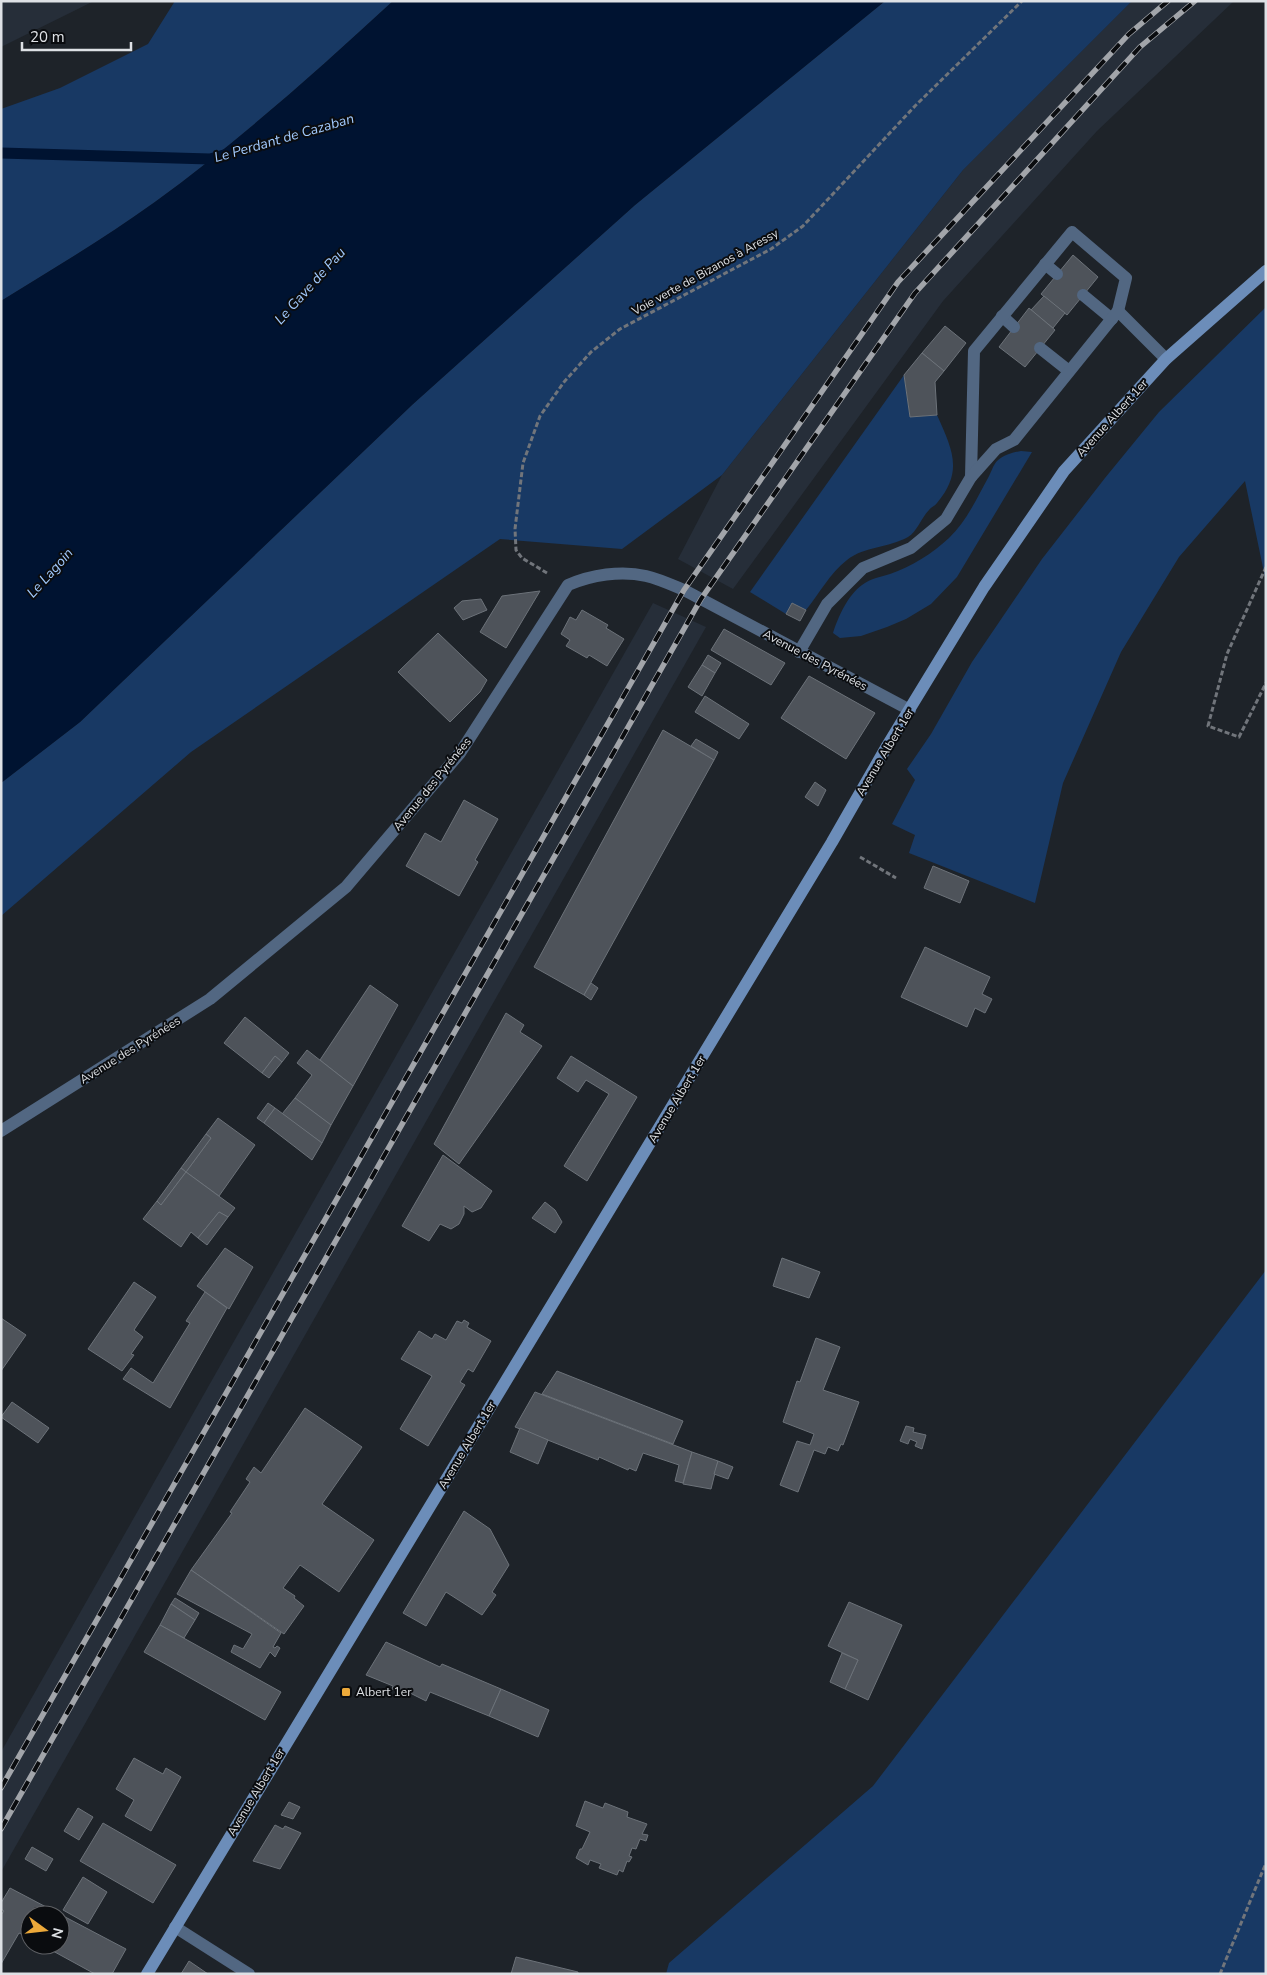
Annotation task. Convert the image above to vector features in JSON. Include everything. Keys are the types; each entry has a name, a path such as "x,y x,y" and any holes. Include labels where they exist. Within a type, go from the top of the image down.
{"main road":[{"name":"Avenue Albert 1er","path":"147,1974 984,587 1064,470 1166,359 1266,271"}],"street":[{"path":"799,652 827,604 862,568 910,548 946,519 972,477 996,449 1014,440 1115,315 1126,278 1072,232 974,350 972,477"},
{"path":"1045,264 1057,274"},
{"path":"1083,295 1115,315 1166,359"},
{"path":"1002,316 1014,327"},
{"path":"1040,348 1069,371"},
{"name":"Avenue des Pyrénées","path":"1,1131 210,999 346,887 460,753 568,585 582,579 602,575 628,574 646,576 684,590 910,710"},
{"path":"175,1927 249,1974"}],"path":[{"name":"Voie verte de Bizanos à Aressy","path":"568,585 522,558 516,550 524,463 540,416 564,382 591,352 620,329 771,249 803,226 915,106 1022,1"},
{"path":"1266,567 1228,654 1208,726 1239,737 1266,683"},
{"path":"860,857 896,878"},
{"path":"1220,1974 1266,1864"}],"shaded area":[{"path":"1,1 94,1 1,47"},
{"path":"175,1 393,1 277,105 186,179 117,228 1,301 1,109 60,88 148,44"},
{"path":"885,1 1132,1 963,170 722,475 622,549 500,539 191,752 1,916 1,783 80,722 413,404 635,205"},
{"path":"1132,1 1234,1 1097,131 943,301 733,589 678,559 722,475 963,170"},
{"path":"1266,307 1266,582 1245,481 1179,557 1121,652 1063,783 1035,903 909,853 915,835 892,824 915,780 907,769 931,734 972,662 1042,559 1159,412"},
{"path":"904,375 910,417 937,415 951,449 953,470 951,481 936,504 926,513 911,535 900,541 854,555 835,571 806,610 792,603 786,614 750,592"},
{"path":"1021,451 1032,452 957,577 931,604 906,619 861,636 840,638 833,633 844,607 857,589 869,581 914,563 943,544 966,517 997,461 1005,455"},
{"path":"653,603 706,627 1,1872 1,1752"},
{"path":"1266,1270 1266,1974 666,1974 669,1963 873,1786"}],"water":[{"path":"393,1 885,1 635,205 413,404 80,722 1,783 1,301 117,228 186,179 277,105"}],"building":[{"path":"1073,255 1098,277 1067,315 1041,294"},
{"path":"1044,296 1065,313 1053,328 1031,310"},
{"path":"1029,308 1055,330 1025,367 999,347"},
{"path":"945,326 966,343 944,371 922,353"},
{"path":"922,353 944,371 935,382 937,415 910,417 904,375"},
{"path":"540,591 506,648 480,632 502,596"},
{"path":"481,599 487,610 463,620 454,608 462,601"},
{"path":"792,603 806,610 800,621 786,614"},
{"path":"582,610 608,625 606,628 624,639 607,666 589,655 587,658 566,646 570,640 561,634 570,617 576,620"},
{"path":"724,629 785,663 771,685 711,650"},
{"path":"438,633 487,680 480,692 450,722 398,672"},
{"path":"708,655 721,663 715,673 702,665"},
{"path":"702,665 715,673 702,696 688,687"},
{"path":"809,676 875,713 846,759 781,718"},
{"path":"705,696 749,724 739,739 695,712"},
{"path":"663,730 714,760 584,995 534,967"},
{"path":"696,739 718,752 714,760 691,746"},
{"path":"815,782 826,790 818,806 805,797"},
{"path":"464,800 498,819 475,860 478,862 459,896 406,866 425,833 441,842"},
{"path":"933,866 969,881 960,903 924,888"},
{"path":"925,947 990,977 982,994 992,999 985,1013 975,1008 967,1027 901,997"},
{"path":"591,983 598,988 591,1000 584,995"},
{"path":"370,985 398,1005 353,1086 320,1060"},
{"path":"506,1013 524,1025 520,1032 542,1046 459,1164 434,1144"},
{"path":"245,1017 289,1053 282,1062 275,1056 262,1073 224,1043"},
{"path":"307,1050 353,1086 331,1125 295,1098 312,1075 297,1063"},
{"path":"275,1056 282,1062 269,1078 262,1073"},
{"path":"571,1056 637,1097 587,1181 564,1166 609,1094 586,1080 578,1092 557,1078"},
{"path":"295,1098 331,1125 322,1143 282,1114"},
{"path":"268,1103 275,1108 264,1123 257,1118"},
{"path":"275,1108 322,1143 312,1160 264,1123"},
{"path":"218,1118 255,1145 219,1196 186,1172 211,1138 206,1134"},
{"path":"206,1134 211,1138 186,1172 181,1168"},
{"path":"443,1155 492,1191 481,1208 472,1212 464,1206 464,1214 459,1224 451,1229 440,1224 429,1241 402,1226"},
{"path":"181,1168 186,1172 161,1205 157,1201"},
{"path":"186,1172 235,1208 228,1217 219,1212 198,1238 191,1232 181,1247 143,1219 157,1201 161,1205"},
{"path":"545,1202 555,1210 562,1222 555,1233 532,1218"},
{"path":"219,1212 228,1217 207,1245 198,1238"},
{"path":"225,1248 253,1267 229,1309 197,1286"},
{"path":"782,1258 820,1272 809,1298 773,1286"},
{"path":"134,1282 156,1297 134,1330 143,1337 131,1354 134,1355 122,1371 88,1349"},
{"path":"205,1292 227,1308 170,1408 123,1379 131,1368 153,1383 190,1323 186,1321"},
{"path":"1,1318 26,1335 1,1371"},
{"path":"464,1320 469,1323 467,1327 491,1341 473,1372 468,1369 460,1382 465,1385 428,1446 400,1429 432,1376 401,1359 419,1331 432,1339 435,1334 446,1340 457,1321 462,1323"},
{"path":"816,1338 840,1347 823,1390 859,1402 843,1445 841,1444 838,1451 828,1447 825,1454 814,1450 798,1492 780,1485 797,1441 810,1445 814,1434 783,1422 797,1381 800,1382"},
{"path":"557,1371 683,1421 673,1444 542,1394"},
{"path":"535,1392 692,1452 683,1483 675,1481 679,1465 643,1453 636,1471 629,1468 628,1470 599,1457 598,1460 515,1427"},
{"path":"12,1402 49,1428 38,1443 1,1417"},
{"path":"305,1408 362,1447 322,1504 374,1540 339,1592 300,1565 283,1588 295,1596 294,1598 304,1606 284,1634 191,1570 232,1513 230,1512 250,1482 246,1479 254,1467 261,1473"},
{"path":"906,1426 914,1428 913,1432 926,1435 922,1449 915,1446 917,1442 910,1439 908,1444 900,1441"},
{"path":"520,1428 548,1440 538,1464 510,1452"},
{"path":"692,1452 718,1461 711,1489 683,1484"},
{"path":"718,1461 733,1467 728,1479 714,1474"},
{"path":"464,1511 490,1529 509,1565 492,1592 496,1595 482,1615 446,1592 426,1626 403,1613"},
{"path":"191,1570 281,1633 273,1647 277,1646 280,1648 275,1657 270,1652 260,1668 231,1652 234,1645 243,1649 252,1634 177,1594"},
{"path":"175,1598 199,1613 195,1620 171,1604"},
{"path":"849,1602 902,1625 868,1700 845,1689 858,1660 828,1646"},
{"path":"171,1604 195,1620 184,1638 160,1625"},
{"path":"160,1625 281,1692 265,1720 144,1652"},
{"path":"386,1642 440,1667 442,1664 501,1689 489,1716 430,1692 426,1701 406,1691 405,1694 392,1689 393,1686 366,1675"},
{"path":"842,1653 858,1660 845,1689 830,1682"},
{"path":"501,1689 549,1710 538,1737 489,1716"},
{"path":"134,1758 163,1774 166,1768 181,1777 151,1831 125,1816 134,1800 116,1789"},
{"path":"585,1801 603,1808 605,1803 628,1812 627,1817 647,1824 642,1834 648,1835 646,1841 640,1839 636,1849 632,1848 629,1856 632,1857 629,1862 627,1861 623,1872 619,1870 617,1875 599,1868 601,1864 590,1860 588,1865 576,1858 590,1832 576,1826"},
{"path":"289,1802 300,1807 293,1819 281,1815"},
{"path":"78,1808 93,1817 79,1840 64,1831"},
{"path":"103,1823 176,1865 153,1903 80,1861"},
{"path":"275,1825 283,1829 285,1826 301,1833 280,1869 253,1861"},
{"path":"32,1847 53,1859 46,1871 25,1859"},
{"path":"83,1877 107,1892 88,1924 70,1914 70,1905 66,1905"},
{"path":"10,1888 42,1905 20,1905 20,1933 1,1964 1,1915 4,1911 1,1909 1,1903"},
{"path":"70,1920 126,1949 112,1974 95,1974 60,1955 70,1955"},
{"path":"516,1957 578,1972 578,1974 511,1974"},
{"path":"189,1961 208,1974 181,1974"}],"waterway":[{"name":"Le Perdant de Cazaban","path":"1,153 210,159 224,155"}],"railway":[{"path":"1,1788 684,590 898,282 1129,34 1168,1"},
{"path":"1,1829 701,599 915,293 1140,47 1195,1"}],"place":[{"name":"Albert 1er","path":"346,1692"}],"water label":[{"name":"Le Gave de Pau","path":"310,286"},
{"name":"Le Lagoin","path":"50,573"}]}
